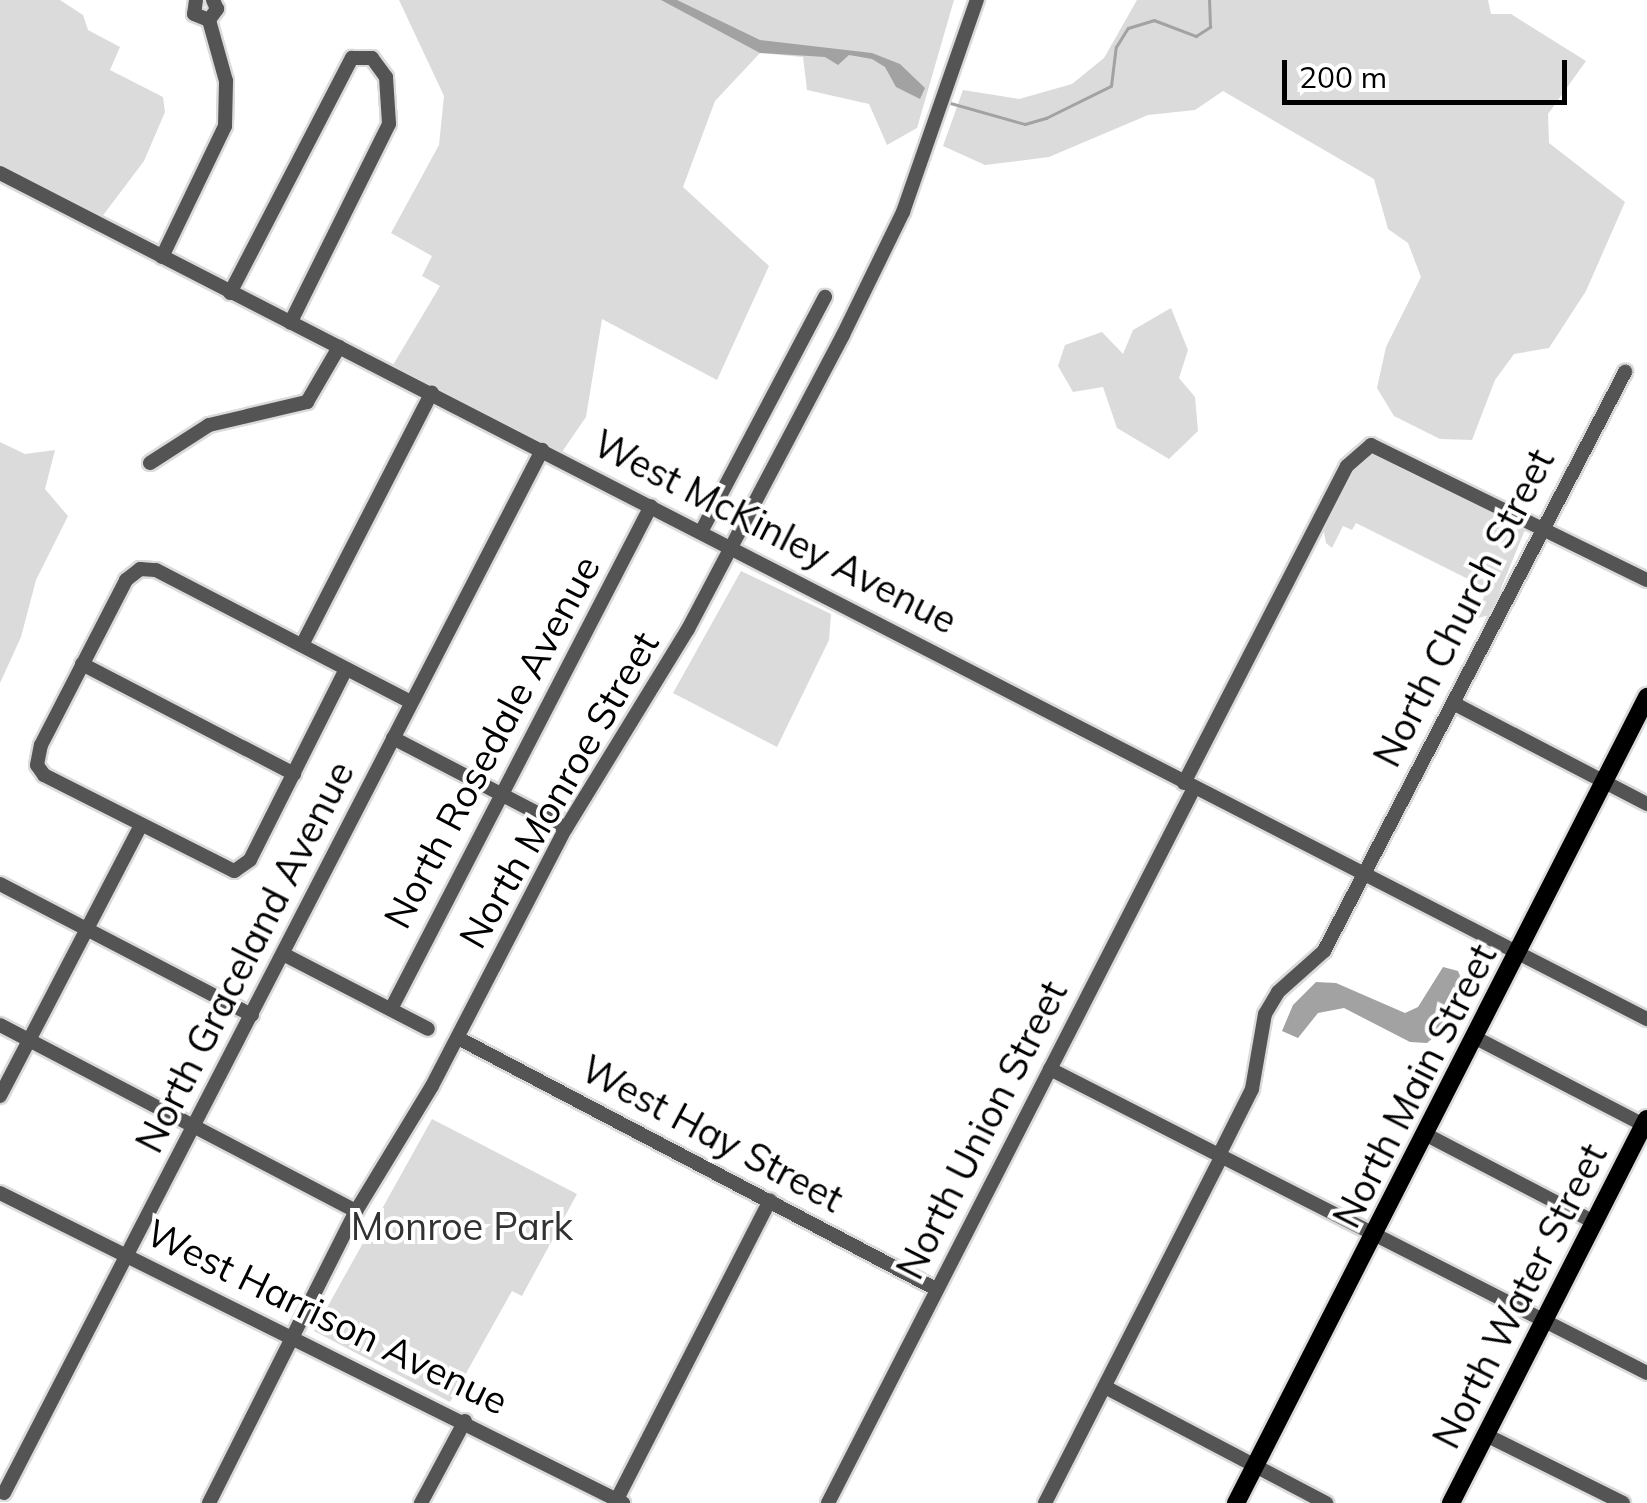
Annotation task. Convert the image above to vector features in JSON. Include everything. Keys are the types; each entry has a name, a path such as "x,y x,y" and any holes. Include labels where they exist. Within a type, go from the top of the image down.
{"main road":[{"name":"North Main Street","path":"1236,1503 1376,1237 1422,1132 1518,954 1647,697"},
{"name":"North Water Street","path":"1451,1503 1592,1220 1646,1122"}],"street":[{"path":"196,0 194,14 210,20"},
{"name":"North Monroe Street","path":"209,1503 356,1211 458,1038 566,828 667,667 887,248 924,155 977,0"},
{"path":"162,257 224,130 226,80 210,20 220,2"},
{"path":"230,292 352,58 372,58 386,77 389,124 290,323"},
{"name":"West McKinley Avenue","path":"0,173 1647,1019"},
{"path":"701,532 824,297"},
{"path":"150,464 209,426 306,402 339,347"},
{"name":"North Church Street","path":"1220,1156 1252,1089 1264,1014 1278,992 1320,957 1453,704 1540,526 1624,372"},
{"path":"302,646 432,392"},
{"name":"North Union Street","path":"828,1503 1050,1070 1355,455 1371,444 1390,449 1540,526"},
{"name":"North Graceland Avenue","path":"4,1493 542,450"},
{"name":"North Rosedale Avenue","path":"391,1009 651,506"},
{"path":"1540,526 1647,580"},
{"path":"346,669 250,860 234,871 141,825 37,766 82,664 132,572 149,568 411,702"},
{"path":"82,664 294,774"},
{"path":"1453,704 1647,804"},
{"path":"394,738 566,828"},
{"path":"0,1096 141,825"},
{"path":"0,884 252,1016"},
{"path":"283,954 428,1029"},
{"path":"0,1025 356,1211"},
{"path":"1474,1037 1646,1122"},
{"name":"West Hay Street","path":"458,1038 936,1289"},
{"path":"1050,1070 1647,1373"},
{"path":"1422,1132 1592,1220"},
{"path":"1045,1503 1220,1156"},
{"name":"West Harrison Avenue","path":"0,1193 293,1334 618,1502"},
{"path":"618,1502 770,1200"},
{"path":"1104,1387 1326,1503"},
{"path":"421,1503 464,1421"},
{"path":"1486,1435 1623,1503"}],"green space":[{"path":"0,0 60,0 83,15 88,30 120,47 110,70 163,97 165,112 144,161 101,218 0,165"},
{"path":"399,0 954,0 917,128 887,145 869,104 807,90 803,57 760,53 715,101 683,187 769,266 717,380 602,319 586,417 562,452 393,365 440,286 422,276 432,256 391,233 439,145 444,96"},
{"path":"1137,0 1488,0 1491,14 1511,14 1586,61 1548,114 1549,143 1625,202 1586,291 1549,348 1514,354 1495,380 1472,440 1440,439 1394,416 1377,388 1386,347 1421,277 1408,243 1388,229 1374,179 1223,91 1195,110 1148,115 1049,157 985,165 943,146 963,90 1019,99 1072,84 1104,58"},
{"path":"1171,308 1188,350 1179,378 1195,397 1198,431 1169,459 1117,428 1103,387 1073,392 1058,366 1065,345 1102,332 1123,354 1133,330"},
{"path":"0,442 25,454 55,450 45,489 68,516 36,580 21,637 0,683"},
{"path":"1380,451 1527,525 1490,615 1474,619 1484,597 1480,585 1356,523 1352,530 1343,526 1332,548 1326,543 1323,527 1361,458"},
{"path":"741,571 831,614 829,640 777,747 673,693"},
{"name":"Monroe Park","path":"432,1119 577,1194 522,1296 512,1291 450,1402 314,1331"}],"shaded area":[{"path":"661,0 677,0 760,40 872,53 900,64 925,88 920,99 896,87 885,67 872,59 849,55 838,65 825,57 760,53"},
{"path":"1443,967 1458,971 1465,988 1440,1032 1427,1043 1410,1042 1344,1008 1318,1013 1298,1038 1282,1031 1293,1005 1316,982 1336,983 1405,1013 1418,1007"}],"waterway":[{"path":"947,102 1025,124 1046,118 1111,86 1116,47 1128,28 1154,20 1196,36 1210,27 1209,0"}]}
